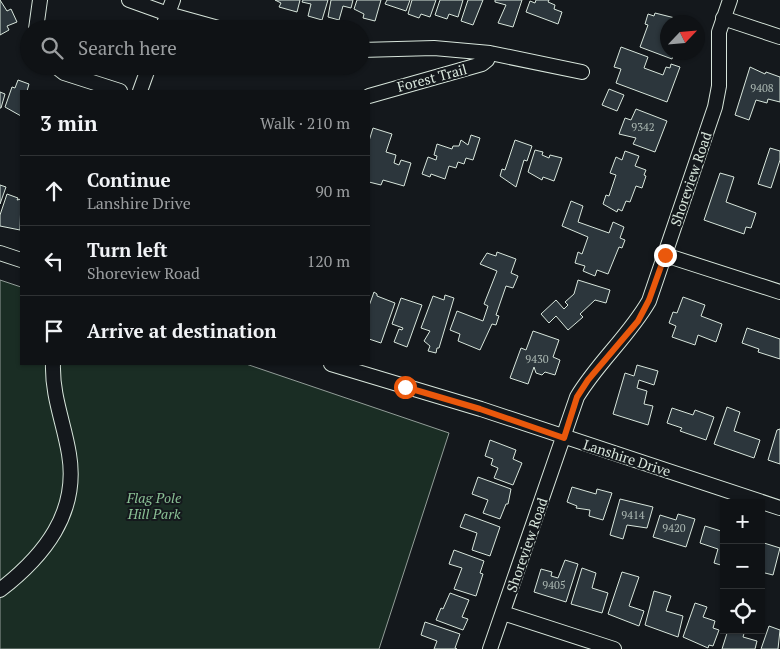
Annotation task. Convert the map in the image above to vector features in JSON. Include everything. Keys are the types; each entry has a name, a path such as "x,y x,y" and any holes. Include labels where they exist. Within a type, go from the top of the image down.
{"street":[{"path":"37,20 40,0"},
{"path":"129,0 190,20"},
{"path":"166,20 173,0"},
{"name":"Shoreview Road","path":"490,649 577,397 588,380 638,321 649,300 715,107 719,86 719,32 730,0"},
{"path":"723,18 780,37"},
{"name":"Forest Trail","path":"370,50 434,48 490,52 582,72"},
{"name":"Forest Trail","path":"370,96 482,64 487,60 490,52"},
{"path":"70,75 117,90"},
{"path":"140,90 146,75"},
{"path":"0,253 20,260"},
{"path":"665,255 780,292"},
{"path":"0,590 24,570 47,546 62,522 69,499 71,478 70,455 55,398 53,365"},
{"name":"Lanshire Drive","path":"334,365 480,409 780,508"},
{"path":"503,613 614,649"}],"green space":[{"name":"Flag Pole Hill Park","path":"0,280 20,287 20,365 249,365 449,433 379,649 0,649"}],"building":[{"path":"0,0 7,11 11,9 17,22 7,26 9,30 0,35"},
{"path":"275,0 300,0 297,12 279,7 281,3"},
{"path":"303,0 328,0 322,20 308,16 311,4 302,2"},
{"path":"331,0 353,0 351,8 343,6 339,20 328,17"},
{"path":"357,0 381,0 375,21 363,18 364,14 354,9"},
{"path":"387,0 410,0 406,11 385,4"},
{"path":"412,0 436,0 430,17 421,14 419,18 408,14"},
{"path":"440,0 463,0 458,17 449,14 447,19 435,15"},
{"path":"468,0 483,0 473,25 461,21"},
{"path":"495,0 522,0 513,27 498,23 506,5 495,2"},
{"path":"536,0 549,0 548,2 555,5 554,9 562,12 558,24 526,12 530,1 535,3"},
{"path":"655,13 663,15 660,15 660,54 640,47 648,25 645,24 648,14 654,16"},
{"path":"621,47 648,57 644,68 663,75 666,67 670,68 671,64 680,67 667,102 616,83 621,69 614,67"},
{"path":"750,67 765,74 766,72 780,77 780,102 768,99 767,103 756,100 749,120 735,115"},
{"path":"18,80 29,84 27,90 20,90 20,115 5,107 12,87 15,88"},
{"path":"609,89 624,95 617,111 602,105"},
{"path":"0,92 5,94 1,108 0,108"},
{"path":"636,109 667,121 655,152 633,144 636,138 619,134 625,118 631,120"},
{"path":"373,128 392,134 386,152 396,155 394,163 399,165 401,160 411,163 404,186 383,180 381,185 370,182 370,138"},
{"path":"471,135 480,138 473,160 466,158 464,164 458,162 456,168 449,166 445,179 431,174 430,177 422,174 428,157 436,160 437,156 434,155 437,144 452,149 453,146 459,146 461,140 468,145"},
{"path":"515,140 532,146 527,161 524,160 516,187 500,176 502,169 505,170"},
{"path":"770,148 780,151 780,160 771,188 758,184"},
{"path":"535,150 543,152 542,155 549,158 550,155 562,158 554,181 543,177 542,180 528,172"},
{"path":"625,151 639,156 635,166 646,170 644,175 646,176 642,188 636,186 630,202 626,201 622,211 618,209 617,212 603,204 606,195 609,196 616,175 610,173 616,157 622,160"},
{"path":"720,173 734,177 726,202 756,213 751,228 746,227 744,234 704,220"},
{"path":"0,185 6,187 0,204"},
{"path":"7,194 18,198 17,200 20,199 20,230 0,226 0,215"},
{"path":"571,201 583,206 578,222 609,233 613,222 624,227 620,238 625,240 622,248 619,247 608,274 597,270 595,276 583,271 585,266 575,263 578,252 582,254 588,237 562,226"},
{"path":"497,252 516,259 511,273 518,276 513,288 506,286 496,315 499,316 496,325 492,324 480,350 458,341 460,334 450,330 457,311 483,321 488,306 484,304 497,271 480,264 487,253 496,256"},
{"path":"578,280 610,290 606,303 595,300 580,314 583,317 568,330 556,316 549,323 541,314 556,300 564,309 568,305 565,302 574,294"},
{"path":"374,292 377,296 395,303 381,343 370,339 370,303"},
{"path":"445,295 454,298 436,353 428,351 430,346 424,341 430,331 421,328 433,296 444,300"},
{"path":"683,297 705,305 701,316 722,324 716,342 698,335 695,345 672,337 676,326 669,323 673,312 677,313"},
{"path":"401,298 422,305 407,347 394,342 399,329 402,330 403,328 392,324"},
{"path":"747,328 780,339 780,359 758,352 759,349 742,343"},
{"path":"533,331 559,340 553,357 560,360 555,375 545,372 542,375 536,373 534,367 528,384 510,378 521,348 526,350"},
{"path":"637,365 658,371 654,385 639,380 637,388 647,391 644,404 653,406 648,425 613,414 625,373 634,376"},
{"path":"727,407 740,412 734,431 760,440 754,458 714,444"},
{"path":"672,408 693,415 695,410 714,417 706,440 680,431 682,428 667,423"},
{"path":"780,429 780,464 768,460 777,430"},
{"path":"490,440 516,450 513,459 522,463 513,485 494,478 498,468 491,465 493,459 485,456"},
{"path":"478,477 511,489 508,504 506,504 500,519 483,513 488,500 472,494"},
{"path":"572,487 596,494 597,489 612,493 603,520 589,516 590,510 576,508 577,506 567,502"},
{"path":"620,499 653,507 647,528 627,525 623,539 610,535"},
{"path":"465,514 500,527 490,556 472,550 477,533 460,527"},
{"path":"678,514 695,519 686,547 653,537 660,515 676,520"},
{"path":"705,526 720,531 720,565 714,563 718,549 700,543"},
{"path":"765,543 780,548 773,575 765,573"},
{"path":"454,550 484,561 480,573 483,574 476,596 454,589 462,568 449,564"},
{"path":"565,560 578,564 566,602 534,592 541,569 552,572 551,576 558,578"},
{"path":"582,568 596,573 592,588 608,593 602,613 571,604"},
{"path":"622,572 639,577 629,606 644,611 639,626 608,614"},
{"path":"654,591 671,596 666,611 683,616 678,637 645,625"},
{"path":"450,593 469,600 462,617 468,619 463,630 436,620"},
{"path":"695,603 707,607 703,617 715,621 713,628 719,630 713,646 709,645 708,648 683,637"},
{"path":"425,622 460,634 455,648 457,649 434,649 437,641 421,635"},
{"path":"769,626 780,630 778,649 761,649"},
{"path":"727,634 744,634 743,637 757,641 755,649 722,649"}],"route":[{"path":"405,387 480,409 564,438 577,397 599,364 625,338 638,321 649,300 665,255"}]}
